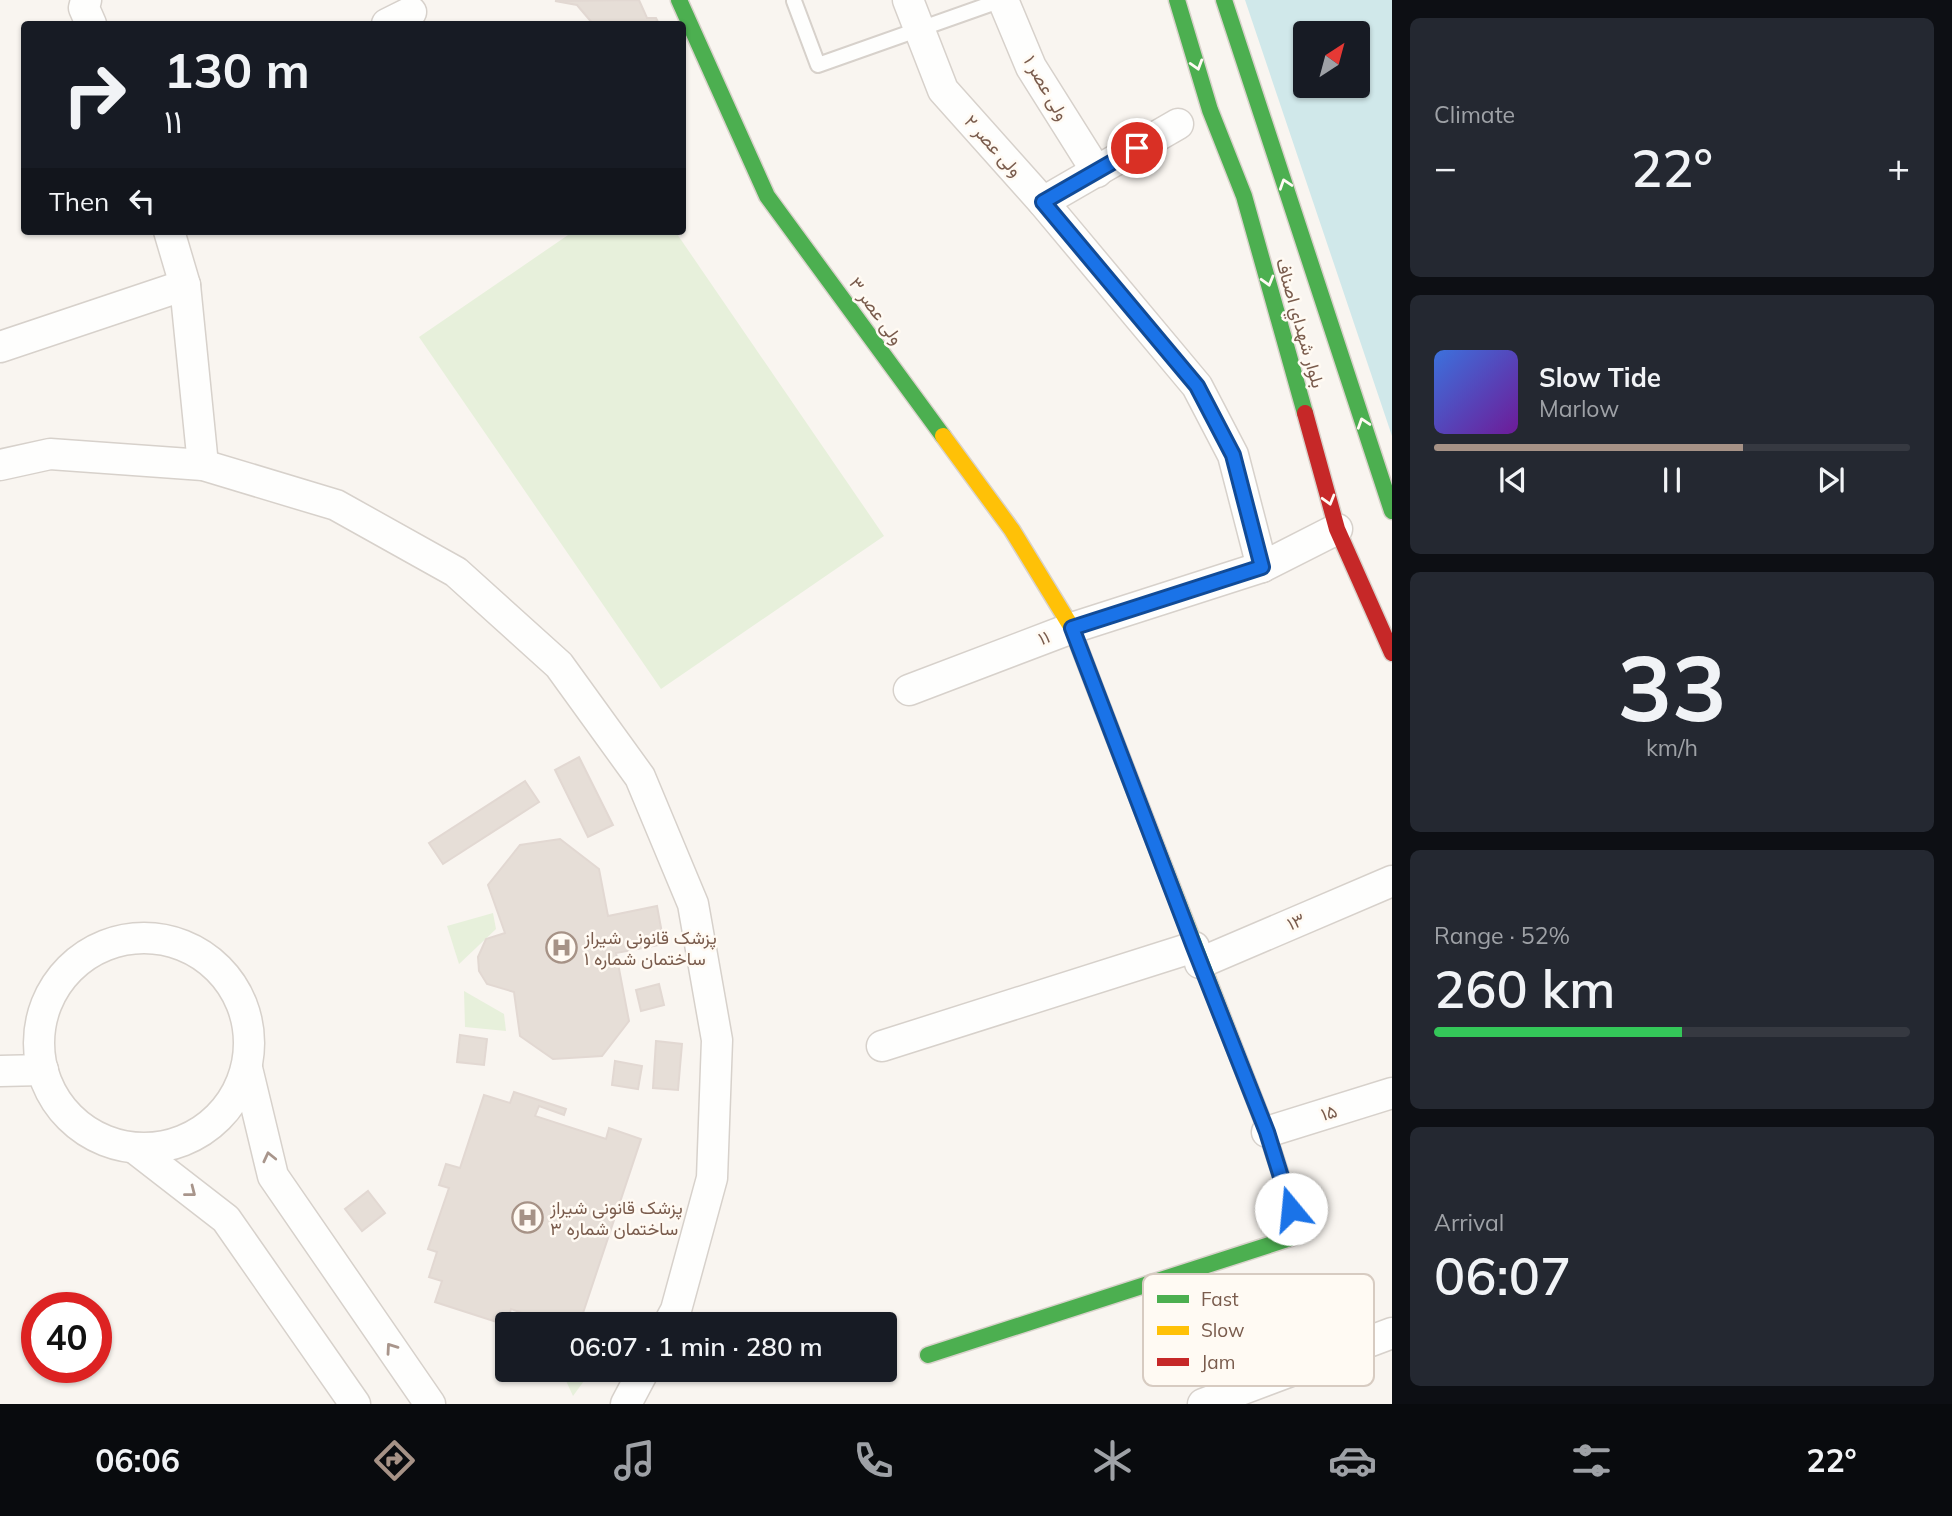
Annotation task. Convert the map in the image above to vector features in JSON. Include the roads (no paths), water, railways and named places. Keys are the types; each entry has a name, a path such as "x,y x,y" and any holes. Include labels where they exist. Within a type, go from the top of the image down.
{"street":[{"path":"86,0 84,8 90,21"},
{"name":"ولی عصر ۳","path":"679,0 767,196 1012,530 1072,628 1267,1132 1300,1235 1179,1274"},
{"name":"ولی عصر ۲","path":"908,0 943,90 1043,202 1197,386 1233,455 1262,567"},
{"name":"ولی عصر ۱","path":"1002,0 1031,67 1097,172"},
{"name":"بلوار شهداي اصناف","path":"1177,0 1210,110 1244,196 1337,529 1392,653"},
{"name":"بلوار شهداي اصناف","path":"1224,0 1392,511"},
{"path":"1043,202 1178,124"},
{"path":"170,235 185,285 203,465"},
{"path":"0,344 185,285"},
{"path":"0,465 50,454 203,465 335,505 456,572 559,665 640,777 693,904 717,1040 712,1178 675,1312"},
{"name":"۱۱","path":"909,691 1072,628 1262,567 1337,529"},
{"name":"۱۳","path":"882,1046 1197,955 1392,881"},
{"path":"129,938 162,939 193,950 220,969 239,996 250,1032 247,1068 233,1102 207,1129 174,1146 137,1150 101,1141 71,1120 49,1091 38,1055 39,1022 51,991 71,965 98,947 129,938"},
{"path":"247,1068 273,1176 430,1404"},
{"path":"0,1071 43,1070"},
{"name":"۱۵","path":"1267,1132 1392,1093"},
{"path":"137,1150 226,1219 355,1404"},
{"name":"ولی عصر ۳","path":"928,1355 1143,1286"},
{"path":"1374,1340 1392,1333"},
{"path":"626,1404 638,1382"},
{"path":"1203,1404 1251,1386"}],"lane":[{"path":"794,1 818,65 1002,0"}],"water":[{"path":"1245,0 1392,0 1392,436"}],"place":[{"name":"پزشک قانونی شیراز ساختمان شماره ۱","path":"561,948"},
{"name":"پزشک قانونی شیراز ساختمان شماره ٣","path":"527,1218"}]}
